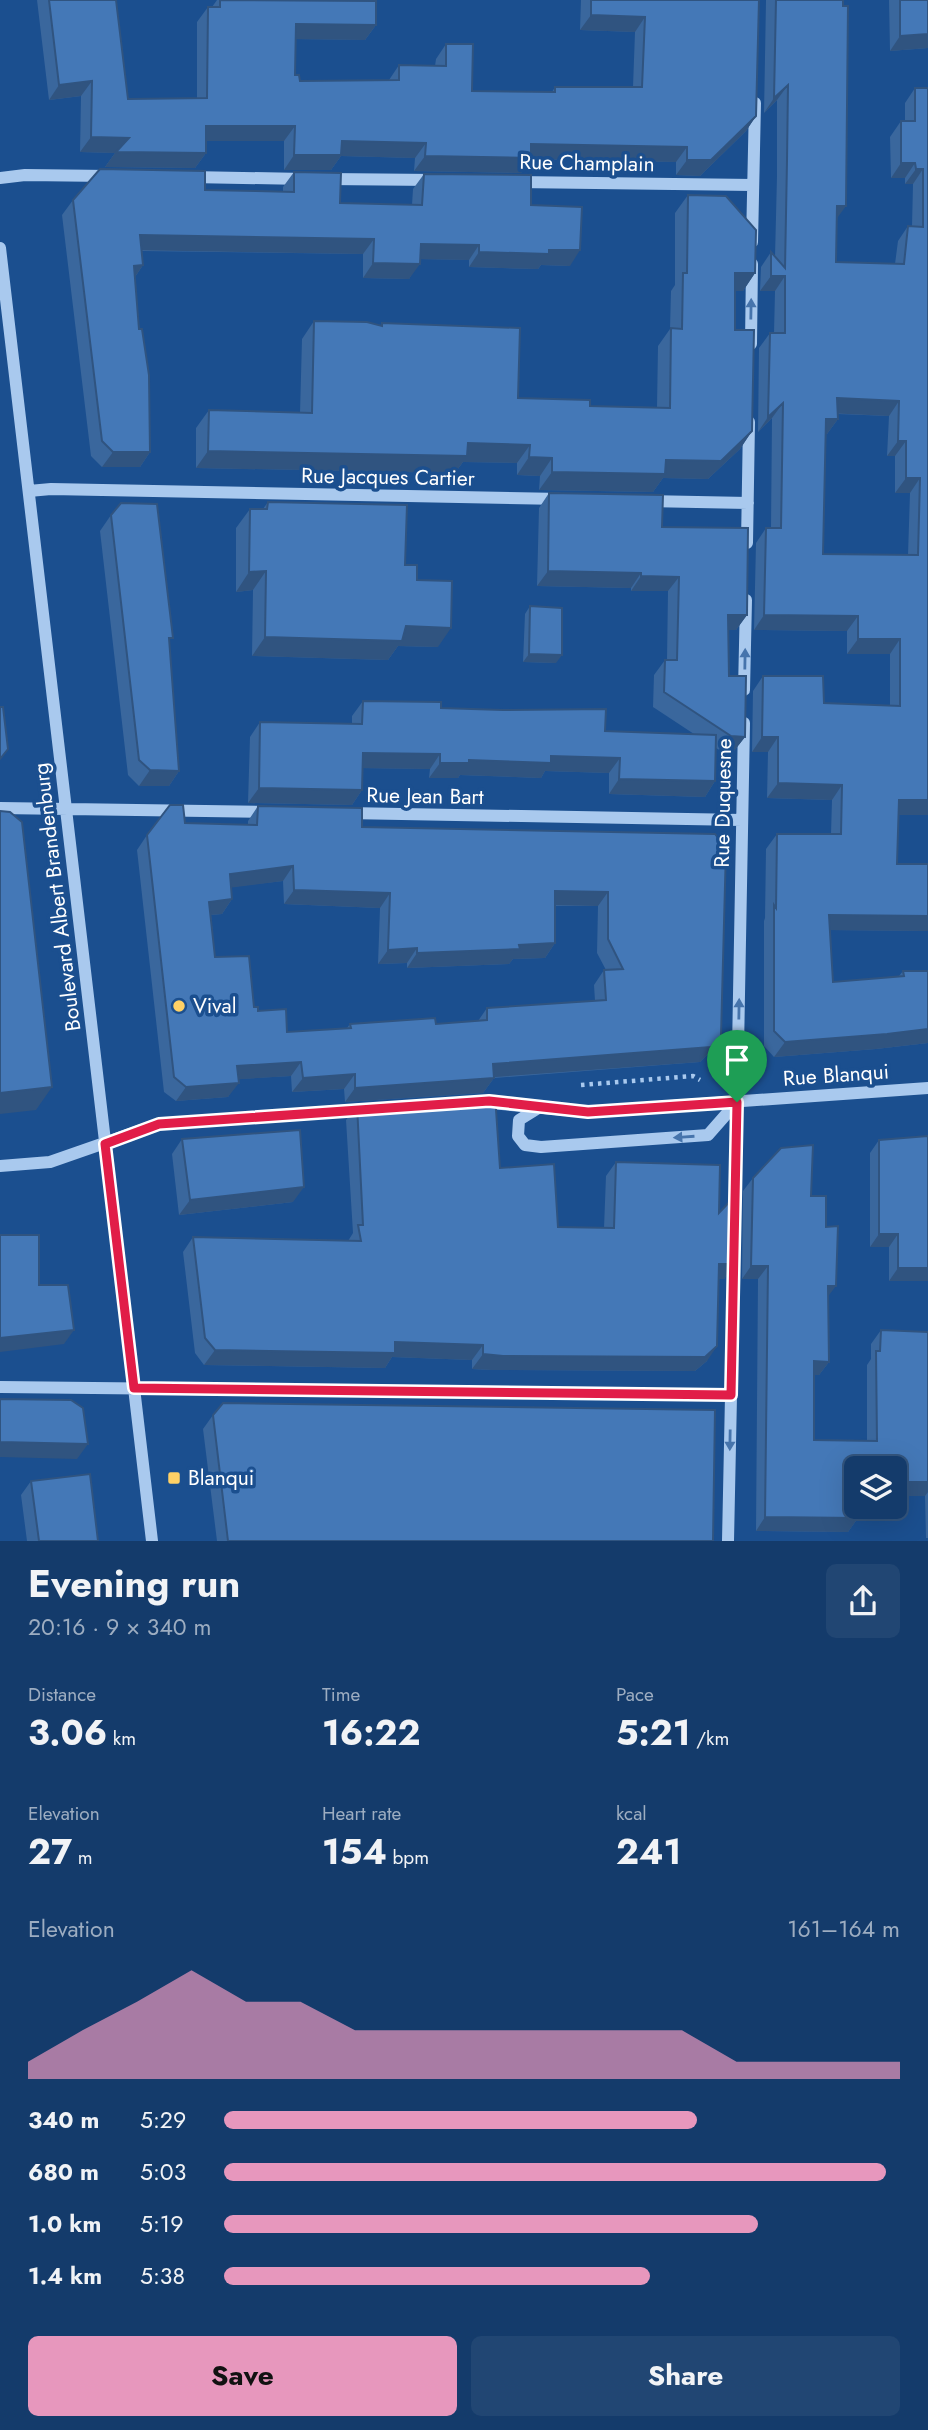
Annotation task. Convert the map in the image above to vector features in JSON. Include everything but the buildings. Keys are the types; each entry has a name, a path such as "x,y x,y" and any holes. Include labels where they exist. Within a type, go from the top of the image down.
{"street":[{"path":"750,351 755,92"},
{"path":"0,178 35,175 129,176"},
{"path":"171,177 449,181"},
{"name":"Rue Champlain","path":"504,181 753,185"},
{"name":"Boulevard Albert Brandenburg","path":"0,248 152,1541"},
{"path":"747,557 749,406"},
{"name":"Rue Jacques Cartier","path":"29,491 51,489 573,499"},
{"path":"628,500 748,503"},
{"name":"Rue Duquesne","path":"728,1541 746,584"},
{"path":"0,807 280,812"},
{"name":"Rue Jean Bart","path":"335,813 742,820"},
{"name":"Rue Blanqui","path":"462,1103 489,1101 588,1112 928,1088"},
{"path":"541,1106 519,1120 518,1136 525,1145 541,1147 708,1135 737,1102"},
{"path":"0,1166 50,1162 159,1124 379,1108"},
{"path":"0,1387 731,1395"}],"place":[{"name":"Vival","path":"179,1006"},
{"name":"Blanqui","path":"174,1478"}],"route":[{"path":"489,1101 588,1112 737,1102 731,1395 134,1388 105,1144 159,1124 489,1101"}]}
